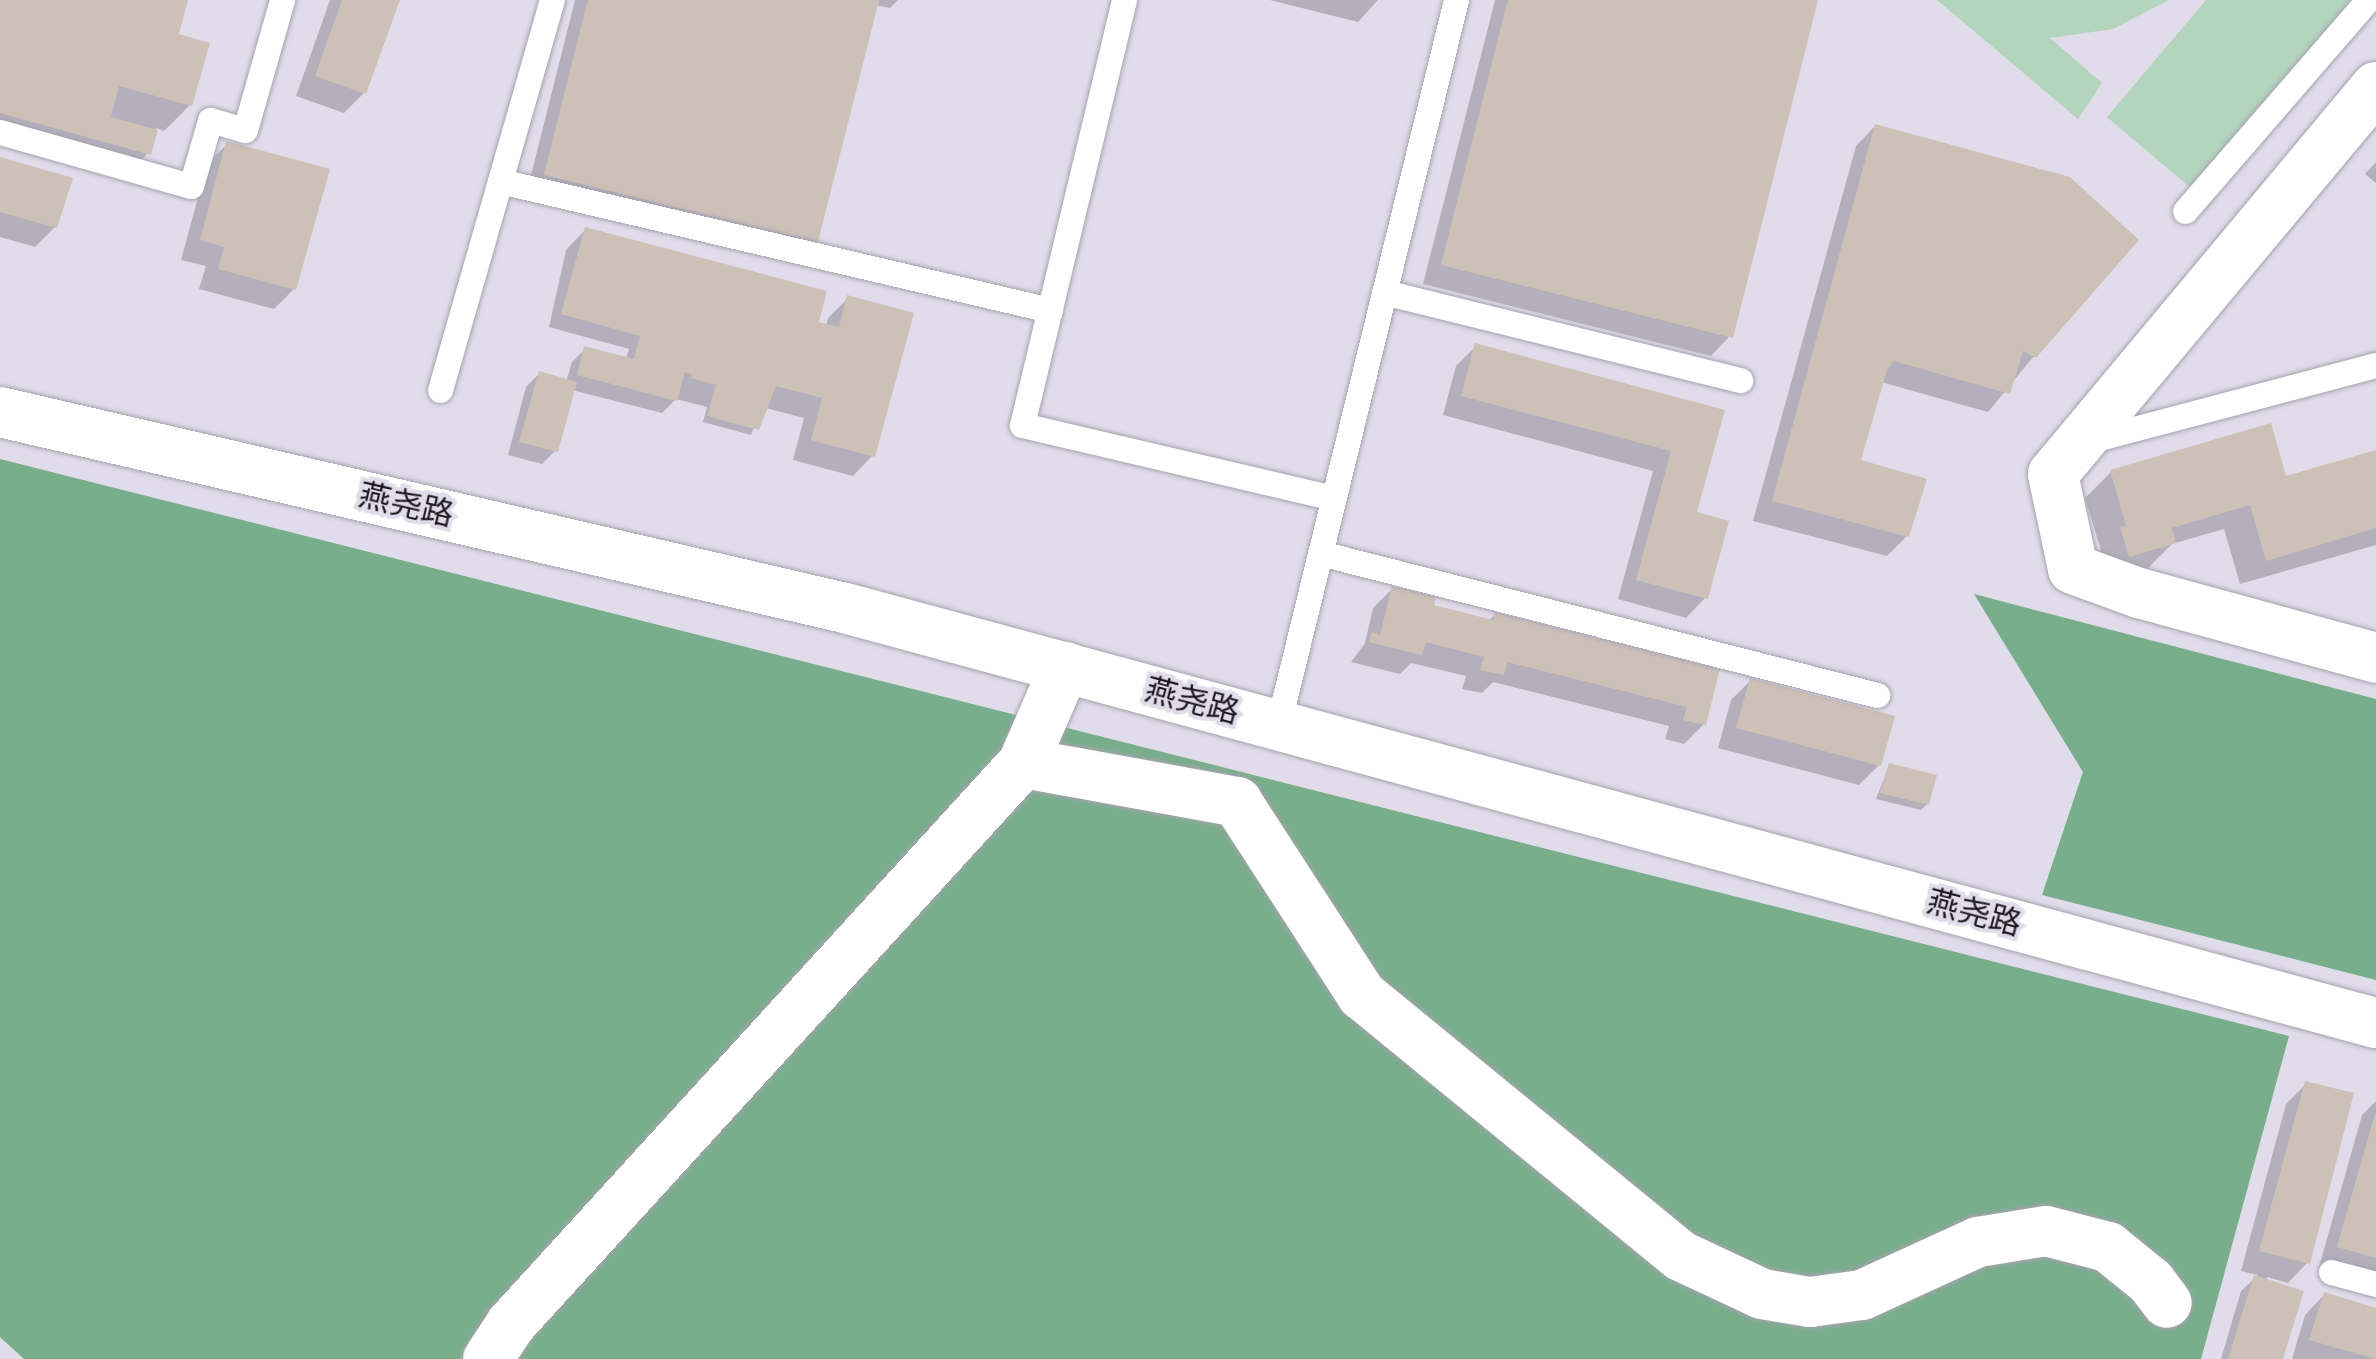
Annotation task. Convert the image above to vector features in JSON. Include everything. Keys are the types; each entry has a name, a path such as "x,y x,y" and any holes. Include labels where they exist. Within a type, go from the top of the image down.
{"street":[{"path":"2376,87 2053,474 2073,569 2139,593 2376,658"},
{"name":"燕尧路","path":"0,412 846,608 2376,1023"},
{"path":"488,1359 511,1324 1024,763 1065,667"},
{"path":"1024,763 1237,802 1362,995 1681,1256 1762,1294 1810,1302 1862,1295 1978,1242 2046,1231 2108,1247 2152,1282 2167,1303"}],"lane":[{"path":"0,132 191,186 210,120 245,130 282,0"},
{"path":"440,390 552,0"},
{"path":"1124,0 1022,425 1333,498"},
{"path":"1278,725 1456,0"},
{"path":"2185,211 2368,0"},
{"path":"500,181 1050,310"},
{"path":"1384,292 1740,380"},
{"path":"2078,444 2376,364"},
{"path":"1320,553 1877,696"},
{"path":"2331,1272 2376,1284"}],"green space":[{"path":"1937,0 2169,0 2113,29 2050,38 2102,83 2078,119"},
{"path":"2206,0 2352,0 2193,190 2107,117"},
{"path":"0,459 2289,1036 2201,1359 24,1359 0,1337"},
{"path":"1974,594 2376,699 2376,980 2042,895 2083,772"}],"building":[{"path":"0,0 188,0 179,34 210,43 192,106 119,86 111,117 158,130 151,155 0,113"},
{"path":"342,0 400,0 366,94 315,76"},
{"path":"588,0 879,0 818,242 544,175"},
{"path":"1508,0 1818,0 1733,338 1441,265"},
{"path":"1875,124 2070,177 2139,240 2036,358 2023,351 2010,394 1894,361 1887,370 1861,460 1927,479 1909,537 1772,501"},
{"path":"226,141 330,169 296,290 218,269 224,247 200,240"},
{"path":"0,157 73,178 57,228 0,212"},
{"path":"585,227 827,291 819,322 839,327 847,295 914,313 875,457 811,440 822,398 776,386 759,430 707,416 716,385 691,378 692,374 685,372 677,401 577,375 584,346 634,359 640,336 561,314"},
{"path":"1475,343 1725,410 1697,512 1729,521 1708,599 1636,580 1671,451 1461,396"},
{"path":"539,371 577,382 558,452 519,442"},
{"path":"2271,423 2286,476 2376,450 2376,528 2266,561 2250,505 2172,528 2176,543 2129,557 2120,527 2126,526 2110,470"},
{"path":"1392,586 1436,597 1434,605 1493,620 1494,612 1720,669 1706,725 1683,720 1687,707 1507,662 1504,675 1480,670 1484,657 1426,642 1422,655 1369,642 1372,632 1380,635"},
{"path":"1750,678 1895,716 1881,766 1736,728"},
{"path":"1889,763 1937,775 1929,805 1880,793"},
{"path":"2305,1081 2354,1093 2310,1264 2259,1251"},
{"path":"2376,1114 2376,1258 2337,1247"},
{"path":"2254,1275 2304,1291 2283,1359 2228,1359"},
{"path":"2324,1292 2376,1308 2376,1359 2309,1340"}]}
